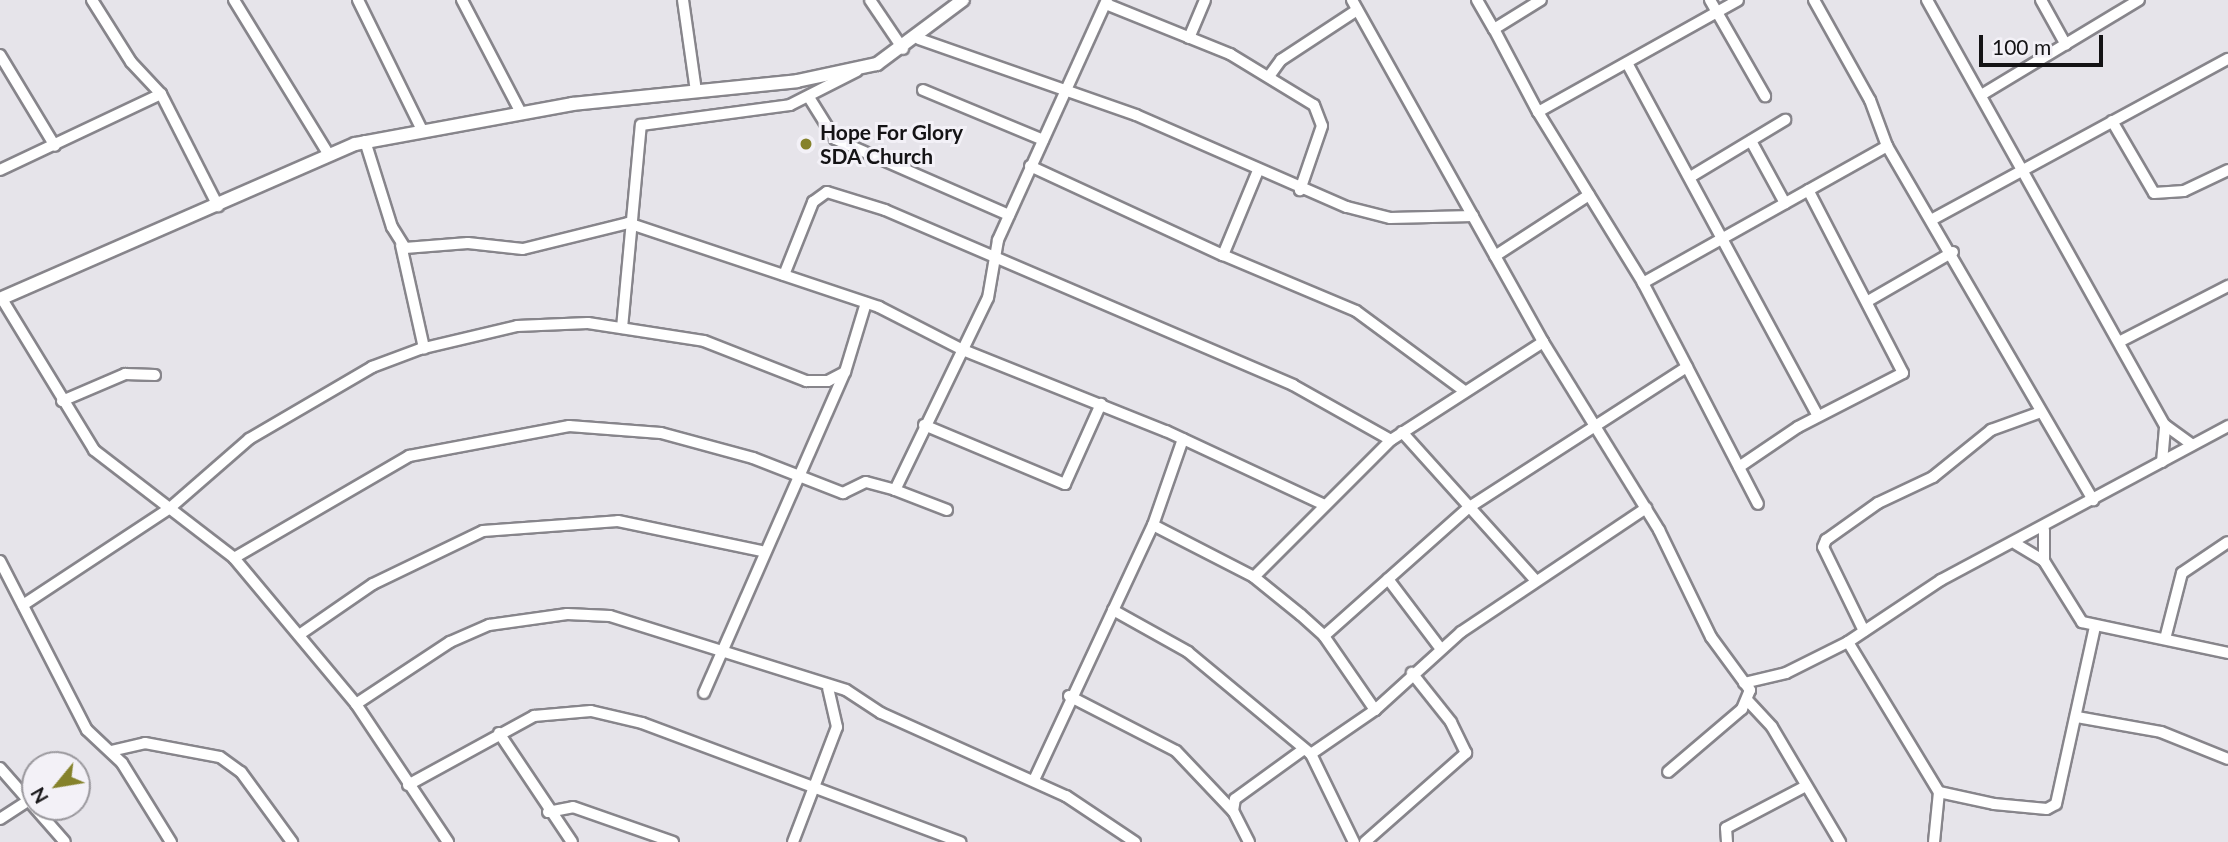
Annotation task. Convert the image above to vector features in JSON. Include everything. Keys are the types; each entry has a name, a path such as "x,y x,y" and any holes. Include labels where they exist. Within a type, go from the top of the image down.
{"street":[{"path":"92,0 131,62 161,94 218,206"},
{"path":"234,0 328,155"},
{"path":"358,0 422,130"},
{"path":"462,0 521,113"},
{"path":"683,0 696,91"},
{"path":"870,0 903,49"},
{"path":"622,328 636,133 645,121 810,99 863,67 919,39 963,0"},
{"path":"1189,38 1205,0"},
{"path":"1477,0 1538,112 1643,283 1758,504"},
{"path":"1494,29 1541,0"},
{"path":"1710,0 1765,96"},
{"path":"1538,112 1738,0"},
{"path":"1814,0 1870,100 1887,146 1953,252 2041,412 2094,500"},
{"path":"1927,0 1983,94 2020,171 2165,425 2192,444"},
{"path":"2041,0 2066,45"},
{"path":"1983,94 2139,0"},
{"path":"894,490 993,286 996,259 1009,215 1107,2 1270,75 1321,114 1300,190"},
{"path":"1270,75 1281,60 1354,5 1543,342 1646,508 1705,626 1744,682 1748,701 1806,786 1840,842"},
{"path":"919,39 1065,89 1300,190 1390,218 1473,216"},
{"path":"0,55 55,146"},
{"path":"1933,219 2228,59"},
{"path":"1627,63 1692,176 1818,415"},
{"path":"448,842 356,704 234,558 100,456 62,401 1,299 218,206 328,155 365,142 521,113 863,67"},
{"path":"923,90 1043,140"},
{"path":"0,170 161,94"},
{"path":"810,99 835,139 1009,215"},
{"path":"1692,176 1785,120"},
{"path":"2112,121 2154,193 2184,191 2228,170"},
{"path":"1751,141 1785,203"},
{"path":"365,142 401,245 424,348"},
{"path":"1643,283 1887,146"},
{"path":"1030,166 1223,255 1356,311 1463,390"},
{"path":"1223,255 1257,173"},
{"path":"1739,467 1818,415 1903,373 1868,301 1808,190"},
{"path":"784,275 813,202 827,192 996,259 1293,385 1391,440"},
{"path":"1495,256 1589,195"},
{"path":"401,245 523,249 628,223 866,303 963,350 1183,439 1325,505"},
{"path":"1868,301 1953,252"},
{"path":"2119,342 2228,285"},
{"path":"704,692 761,551 801,475 845,372 866,303"},
{"path":"23,605 170,508 257,433 372,367 424,348 517,326 622,328 704,341 806,381 828,381 845,372"},
{"path":"1254,577 1391,440 1463,390 1543,342"},
{"path":"1324,636 1468,508 1687,367"},
{"path":"62,401 125,374 155,375"},
{"path":"924,425 1065,484 1101,404"},
{"path":"1864,631 1823,547 1826,540 1878,503 1933,477 1991,430 2041,412"},
{"path":"2162,462 2165,425"},
{"path":"234,558 409,456 569,426 661,433 801,475 844,493 866,482 947,510"},
{"path":"1744,682 1786,673 1848,642 1941,580 2044,530 2228,426"},
{"path":"1402,432 1536,581"},
{"path":"1034,780 1069,696 1088,671 1153,525 1183,439"},
{"path":"1233,811 1242,788 1375,710 1441,649 1536,581 1646,508"},
{"path":"299,635 373,584 483,531 618,522 761,551"},
{"path":"1153,525 1254,577 1324,636 1375,710"},
{"path":"2044,530 2044,561"},
{"path":"2165,639 2182,573 2228,542"},
{"path":"2016,544 2044,561 2078,619 2095,626 2228,653"},
{"path":"0,561 87,730 111,751 171,842"},
{"path":"1388,579 1441,649"},
{"path":"1113,610 1188,652 1307,752 1354,842"},
{"path":"356,704 416,670 450,642 506,621 587,612 720,648 828,689 846,690 881,713 1034,780 1135,842"},
{"path":"1939,792 2051,807 2063,795 2095,626"},
{"path":"1848,642 1939,792 1934,842"},
{"path":"1365,842 1466,753 1451,722 1412,673"},
{"path":"793,842 837,727 828,689"},
{"path":"1069,696 1176,751 1233,811 1249,842"},
{"path":"1668,772 1748,701"},
{"path":"408,785 534,716 612,714 813,791 961,842"},
{"path":"2077,717 2161,732 2228,760"},
{"path":"499,733 548,812 572,842"},
{"path":"111,751 145,743 220,757 241,772 292,842"},
{"path":"0,768 21,795"},
{"path":"1727,842 1726,828 1806,786"},
{"path":"0,819 21,805"},
{"path":"548,812 573,807 673,842"},
{"path":"45,821 65,842"}],"place":[{"name":"Hope For Glory SDA Church","path":"806,144"}]}
